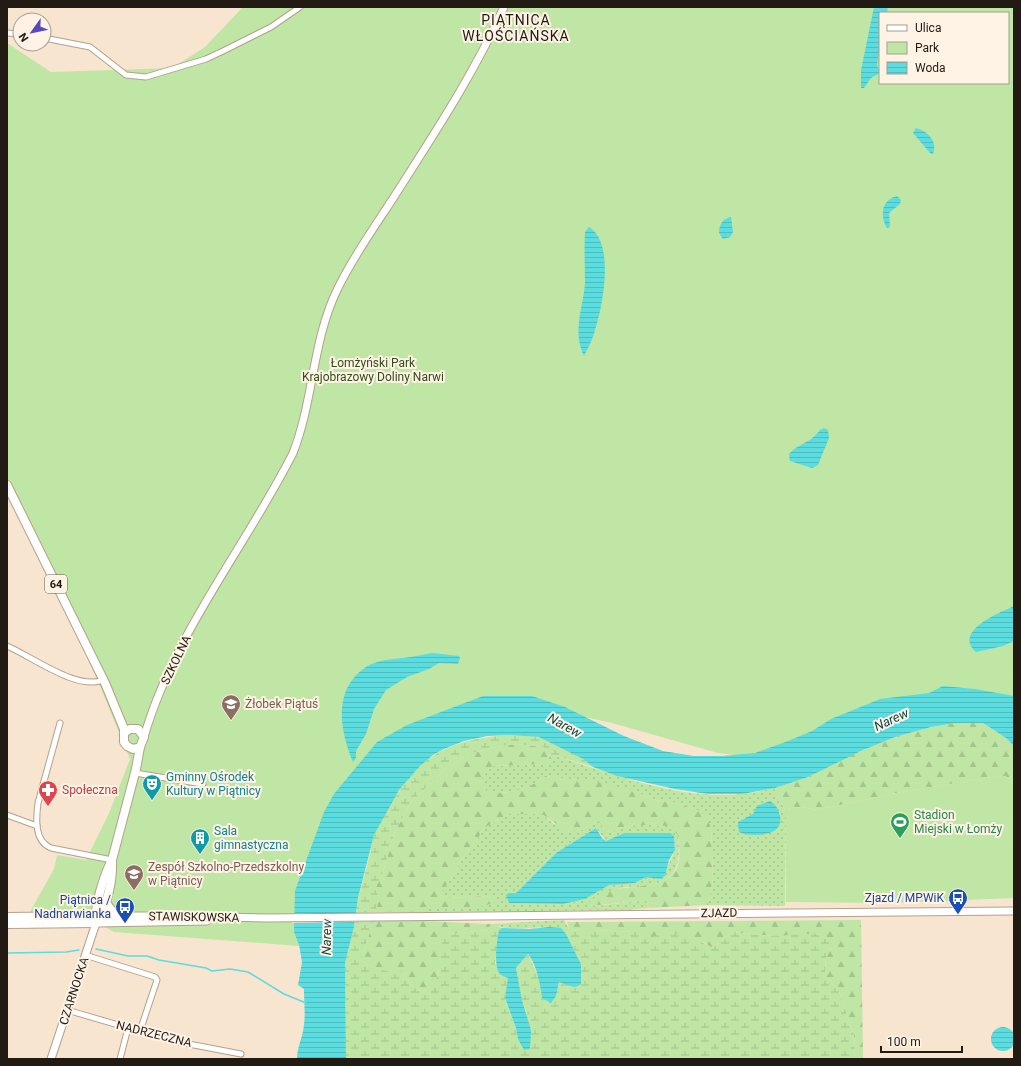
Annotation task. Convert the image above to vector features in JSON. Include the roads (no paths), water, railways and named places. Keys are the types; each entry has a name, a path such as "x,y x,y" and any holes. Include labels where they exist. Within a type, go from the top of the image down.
{"main road":[{"name":"SZKOLNA","path":"135,728 147,718 154,706 182,645 198,615 293,453 302,430 320,335 338,287 356,254 456,100 504,7"},
{"name":"64","path":"7,485 104,682 122,723 124,742 131,749 133,757 131,785"},
{"name":"64","path":"97,918 106,902 112,871 112,860 135,773 140,747 144,737 126,721 104,682"},
{"name":"SZKOLNA","path":"144,737 154,706"},
{"path":"124,734 135,728"},
{"path":"131,749 140,747"},
{"name":"64","path":"97,918 107,869 112,860"},
{"path":"106,902 112,910 122,916"},
{"name":"ZJAZD","path":"254,918 1014,910"},
{"name":"STAWISKOWSKA","path":"7,924 122,916 254,918"},
{"name":"STAWISKOWSKA","path":"7,918 241,920 254,918"},
{"name":"CZARNOCKA","path":"51,1059 97,918"}],"street":[{"path":"52,40 90,47 126,75 146,77 223,51 276,24 300,7"},
{"path":"7,646 64,675 97,683 104,682"},
{"path":"60,723 38,803 37,826 41,838 47,846 112,860"},
{"path":"135,773 203,784"},
{"path":"7,815 37,826"},
{"path":"85,955 155,978 157,980 140,1031"},
{"name":"NADRZECZNA","path":"67,1010 173,1041 241,1054"},
{"path":"120,1059 128,1028"}],"water":[{"path":"874,7 888,7 887,12 879,12 879,52 877,65 879,74 871,78 864,88 861,88 861,70"},
{"path":"916,128 928,134 933,141 933,154 930,153 913,133"},
{"path":"897,196 901,200 900,204 889,213 890,227 887,228 883,218 883,209 888,201"},
{"path":"731,217 733,232 730,237 723,239 719,233 720,225 725,219"},
{"path":"589,227 597,235 602,246 605,275 598,319 593,337 584,356 579,337 579,320 585,283 585,232"},
{"path":"824,428 828,430 829,438 818,465 812,468 790,461 789,454 793,450 813,438 820,430"},
{"path":"1014,606 1014,641 1003,646 976,652 970,644 970,637 974,630 989,618"},
{"path":"432,653 459,656 460,658 458,664 439,663 429,669 407,677 386,690 374,709 366,734 356,751 356,758 353,762 348,750 342,724 342,711 348,687 355,676 366,667 377,662"},
{"name":"Narew","path":"943,686 975,689 1014,696 1014,746 1006,738 983,723 955,723 931,727 895,737 861,751 808,777 775,788 742,794 708,794 675,789 617,776 593,767 583,759 539,737 510,735 487,736 464,741 433,755 419,767 399,790 374,835 358,898 354,927 345,963 346,1059 297,1059 298,1048 304,1026 305,1010 304,989 298,985 302,962 299,945 294,932 295,891 324,812 334,794 377,742 407,725 483,696 532,696 565,707 624,736 663,751 694,756 722,756 755,753 812,731 831,719 880,699 929,693"},
{"path":"770,801 776,807 780,816 778,828 766,834 759,835 739,832 738,822 753,814 757,806"},
{"path":"596,828 602,838 606,841 624,833 671,833 674,836 675,850 669,860 665,876 660,879 646,877 635,883 609,885 585,899 563,904 509,903 506,895 509,893 516,893 556,853"},
{"path":"550,927 561,928 566,934 581,964 581,984 573,987 559,982 556,996 551,1003 542,998 536,969 528,954 516,968 522,1000 531,1030 530,1049 524,1050 518,1039 516,1028 505,998 508,978 500,974 498,971 496,953 499,930 502,928 529,929"},
{"path":"1003,1027 1012,1030 1015,1039 1012,1048 1003,1051 994,1048 991,1039 994,1030"}],"waterway":[{"path":"96,949 128,956 147,956 159,960 206,968 212,971 230,969 248,972 284,994 306,1003"},
{"path":"7,953 66,952 79,950"}],"place":[{"name":"Żłobek Piątuś","path":"231,721"},
{"name":"Gminny Ośrodek Kultury w Piątnicy","path":"152,801"},
{"name":"Społeczna","path":"48,807"},
{"name":"Stadion Miejski w Łomży","path":"900,839"},
{"name":"Sala gimnastyczna","path":"200,855"},
{"name":"Zespół Szkolno-Przedszkolny w Piątnicy","path":"134,891"},
{"name":"Zjazd / MPWiK","path":"958,915"},
{"name":"Piątnica / Nadnarwianka","path":"125,924"}],"district":[{"name":"PIĄTNICA WŁOŚCIAŃSKA","path":"516,28"}],"park label":[{"name":"Łomżyński Park Krajobrazowy Doliny Narwi","path":"373,370"}]}
